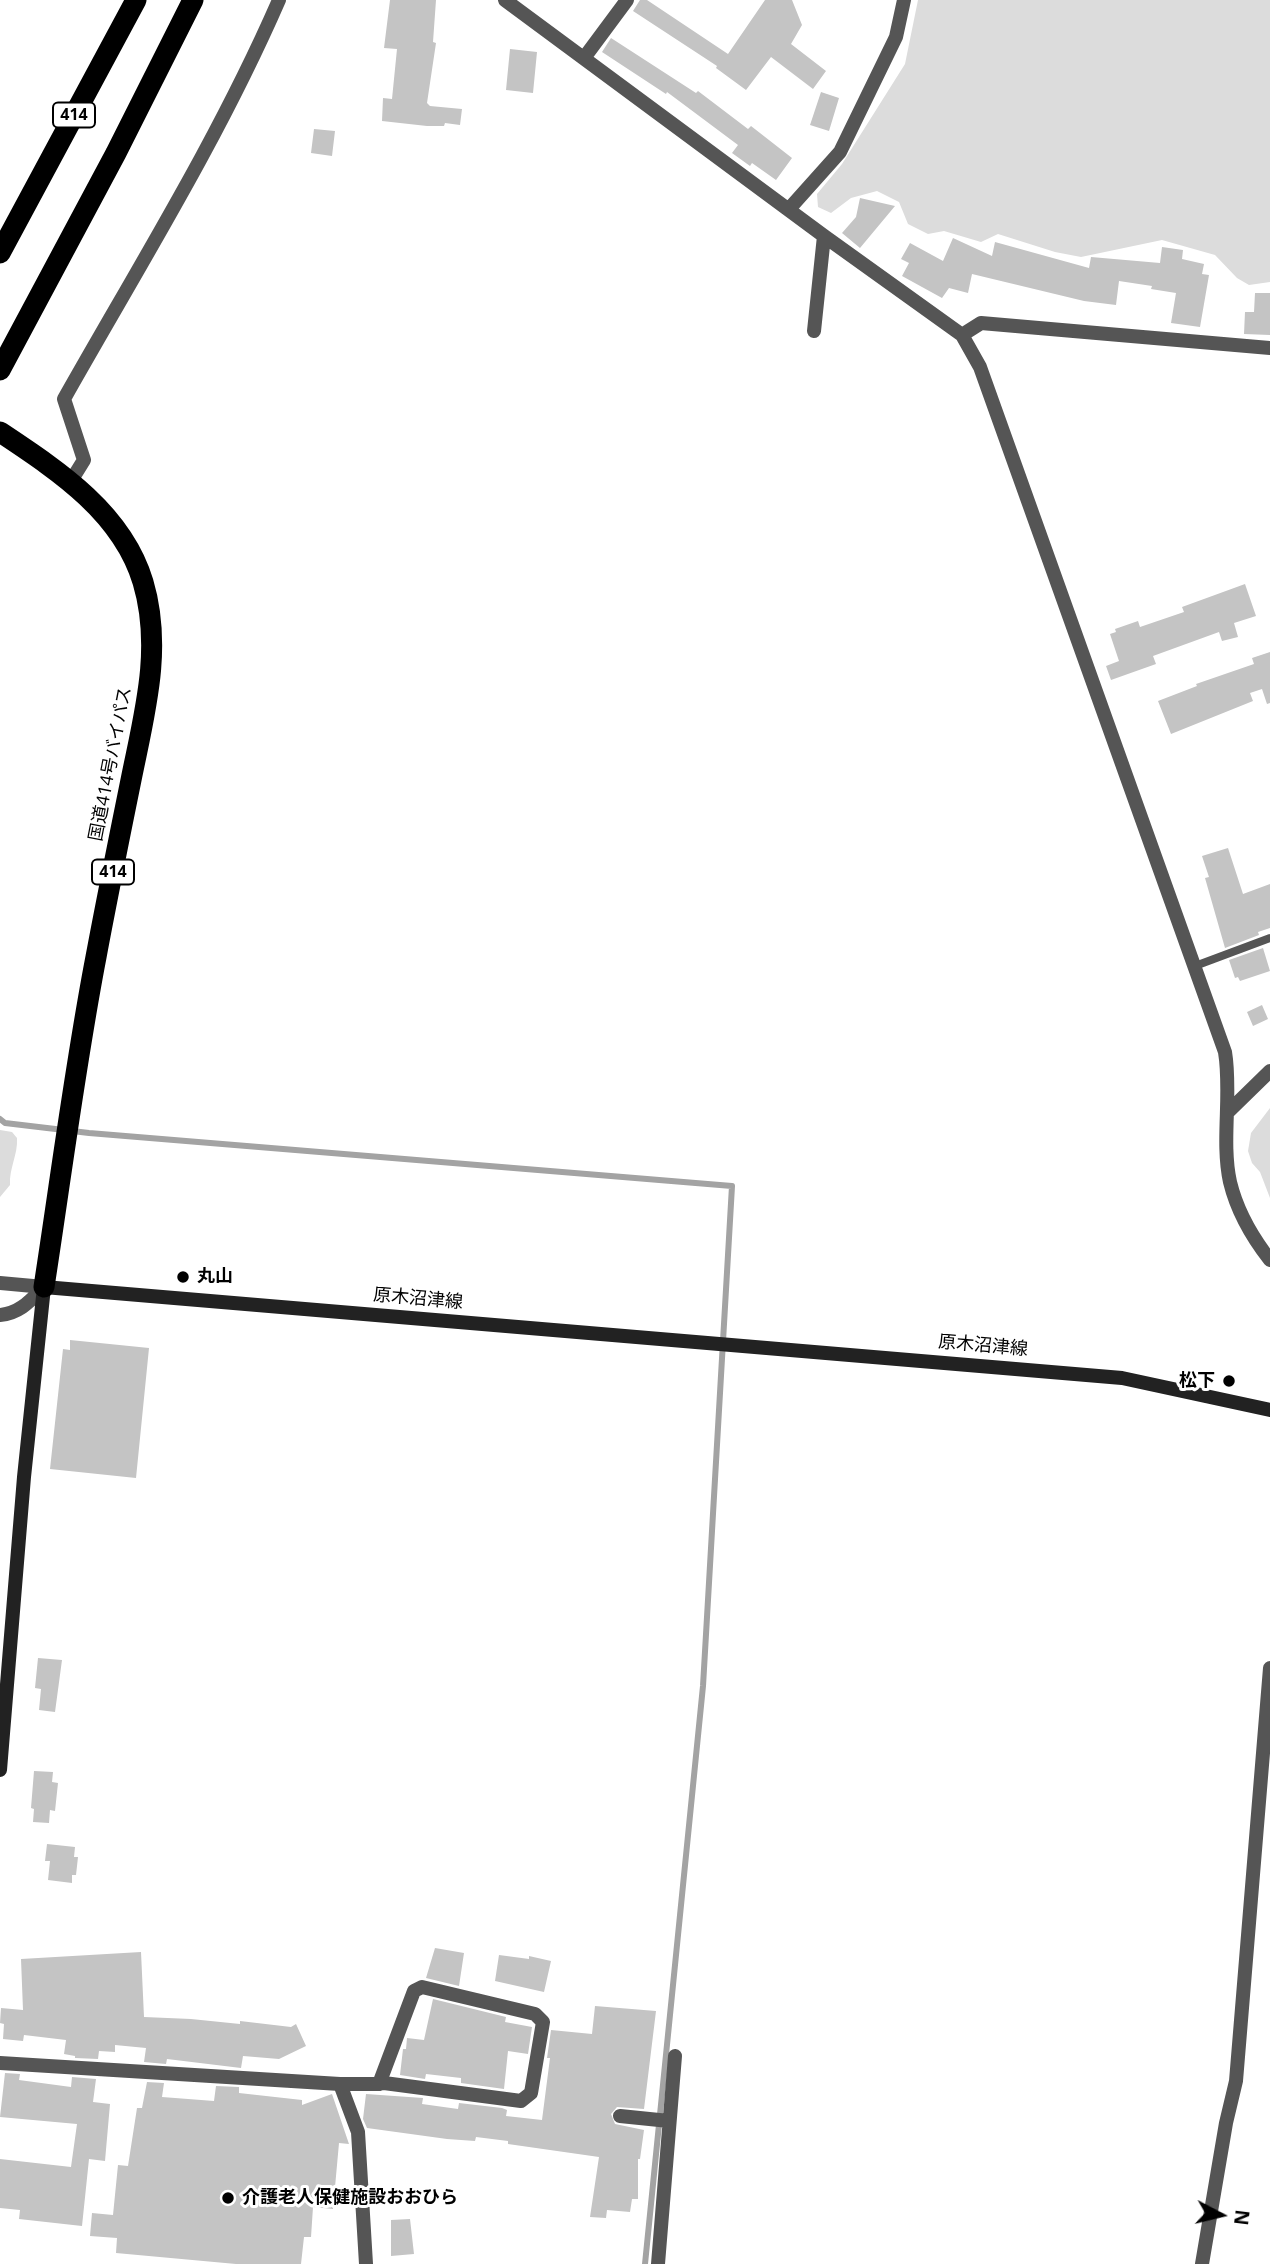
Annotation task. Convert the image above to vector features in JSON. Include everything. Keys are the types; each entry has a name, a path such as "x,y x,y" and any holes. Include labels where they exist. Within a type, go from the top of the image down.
{"highway":[{"name":"414","path":"0,253 136,0"},
{"path":"0,370 116,153 193,0"},
{"name":"国道414号バイパス","path":"0,432 71,481 109,522 127,548 143,580 152,622 151,680 95,960 44,1287"}],"main road":[{"name":"原木沼津線","path":"44,1287 1122,1378 1270,1410"},
{"path":"0,1770 24,1477 44,1287"}],"street":[{"path":"71,481 84,460 64,399 172,214 226,114 279,0"},
{"path":"505,0 962,335 985,380 1225,1052 1229,1075 1230,1182 1241,1213 1270,1259"},
{"path":"584,58 627,0"},
{"path":"789,209 840,152 896,37 904,0"},
{"path":"814,331 824,236"},
{"path":"962,335 981,323 1270,348"},
{"path":"1228,1112 1270,1071"},
{"path":"0,1283 44,1287"},
{"path":"0,1315 21,1309 44,1287"},
{"path":"1202,2264 1226,2123 1236,2081 1270,1668"},
{"path":"0,2063 340,2084 379,2084 521,2101 531,2093 543,2022 535,2014 422,1987 414,1991 379,2084"},
{"path":"658,2264 675,2056"},
{"path":"340,2084 359,2132 366,2264"},
{"path":"620,2116 669,2121"}],"lane":[{"path":"1195,967 1270,938"}],"shaded area":[{"path":"918,0 1270,0 1270,282 1249,285 1237,278 1215,255 1162,240 1081,257 1055,252 998,234 981,242 944,231 928,234 908,224 899,202 877,191 851,198 831,213 818,207 817,194 842,164 905,64"},
{"path":"1270,1108 1270,1198 1248,1151 1251,1133"},
{"path":"0,1130 12,1132 17,1138 10,1185 0,1197"}],"building":[{"path":"390,0 436,0 433,42 436,43 427,103 430,106 462,109 460,125 445,123 444,126 427,126 382,121 383,98 392,99 397,49 384,48"},
{"path":"640,0 647,0 728,54 765,0 792,0 802,25 791,44 826,71 813,89 771,57 746,90 716,68 717,66 633,11"},
{"path":"611,38 696,93 698,91 748,129 751,126 792,158 776,180 732,153 738,145 667,92 666,94 602,52"},
{"path":"510,49 537,52 533,93 506,90"},
{"path":"821,92 839,98 829,131 810,125"},
{"path":"314,129 335,131 332,156 311,153"},
{"path":"860,198 895,206 860,248 842,233 856,217"},
{"path":"953,238 992,256 995,242 1089,268 1091,257 1160,263 1162,247 1183,250 1182,259 1204,264 1202,274 1209,275 1200,327 1171,323 1176,293 1151,289 1152,286 1119,281 1116,305 1084,301 972,274 968,293 949,288 942,298 902,276 909,263 901,259 910,243 943,261"},
{"path":"1255,293 1270,293 1270,335 1244,334 1245,312 1254,312"},
{"path":"1245,584 1256,616 1234,623 1238,637 1222,641 1219,632 1153,656 1156,664 1111,680 1106,666 1119,661 1110,634 1116,632 1115,629 1138,621 1140,627 1184,612 1182,607"},
{"path":"1270,652 1270,703 1267,704 1262,689 1250,693 1253,701 1171,734 1158,701 1197,686 1196,684 1254,664 1252,658"},
{"path":"1228,848 1243,894 1270,884 1270,928 1225,948 1205,878 1209,877 1202,856"},
{"path":"1263,948 1270,971 1240,981 1238,977 1235,978 1229,960"},
{"path":"1262,1005 1268,1019 1253,1026 1247,1012"},
{"path":"70,1340 149,1348 136,1478 50,1469 63,1349 70,1350"},
{"path":"38,1658 62,1660 55,1712 39,1710 41,1689 35,1688"},
{"path":"34,1771 53,1772 52,1782 58,1783 55,1811 50,1810 49,1823 33,1822 34,1809 31,1808"},
{"path":"47,1844 75,1847 74,1857 78,1857 72,1883 48,1880 50,1861 45,1861"},
{"path":"435,1948 464,1953 459,1986 426,1978"},
{"path":"141,1952 144,2017 240,2024 240,2021 291,2027 296,2024 306,2046 279,2059 243,2056 241,2068 167,2059 166,2064 144,2062 146,2048 115,2045 115,2052 99,2051 98,2059 75,2058 64,2054 66,2040 24,2035 23,2041 3,2039 1,2008 23,2010 21,1959"},
{"path":"499,1955 529,1959 529,1956 551,1961 544,1992 495,1981"},
{"path":"433,1999 506,2017 505,2022 532,2027 528,2054 508,2051 504,2089 461,2083 461,2078 426,2074 425,2079 400,2075 407,2038 424,2040"},
{"path":"595,2006 656,2011 644,2109 617,2107 611,2114 615,2124 644,2130 638,2159 638,2199 632,2199 630,2212 607,2210 606,2218 590,2217 599,2157 476,2137 475,2141 447,2139 367,2128 363,2119 366,2094 423,2098 422,2104 458,2109 459,2103 502,2108 507,2110 506,2116 542,2120 551,2030 592,2034"},
{"path":"5,2073 20,2074 19,2080 71,2087 72,2077 96,2079 93,2102 110,2104 105,2161 89,2159 82,2226 19,2219 20,2210 0,2208 0,2159 71,2167 77,2124 0,2117"},
{"name":"介護老人保健施設おおひら","path":"147,2082 164,2083 162,2097 214,2101 216,2086 239,2087 239,2093 302,2100 302,2105 332,2094 349,2144 339,2143 333,2209 313,2207 311,2237 304,2237 301,2264 236,2264 116,2253 117,2238 90,2236 92,2213 113,2215 118,2165 128,2166 137,2108 142,2108"},
{"path":"410,2219 414,2254 391,2256 391,2220"}],"waterway":[{"path":"0,1119 5,1123 89,1133 732,1186 703,1686 645,2264"}],"place":[{"name":"丸山","path":"183,1277"},
{"name":"松下","path":"1229,1381"},
{"name":"介護老人保健施設おおひら","path":"228,2198"}]}
